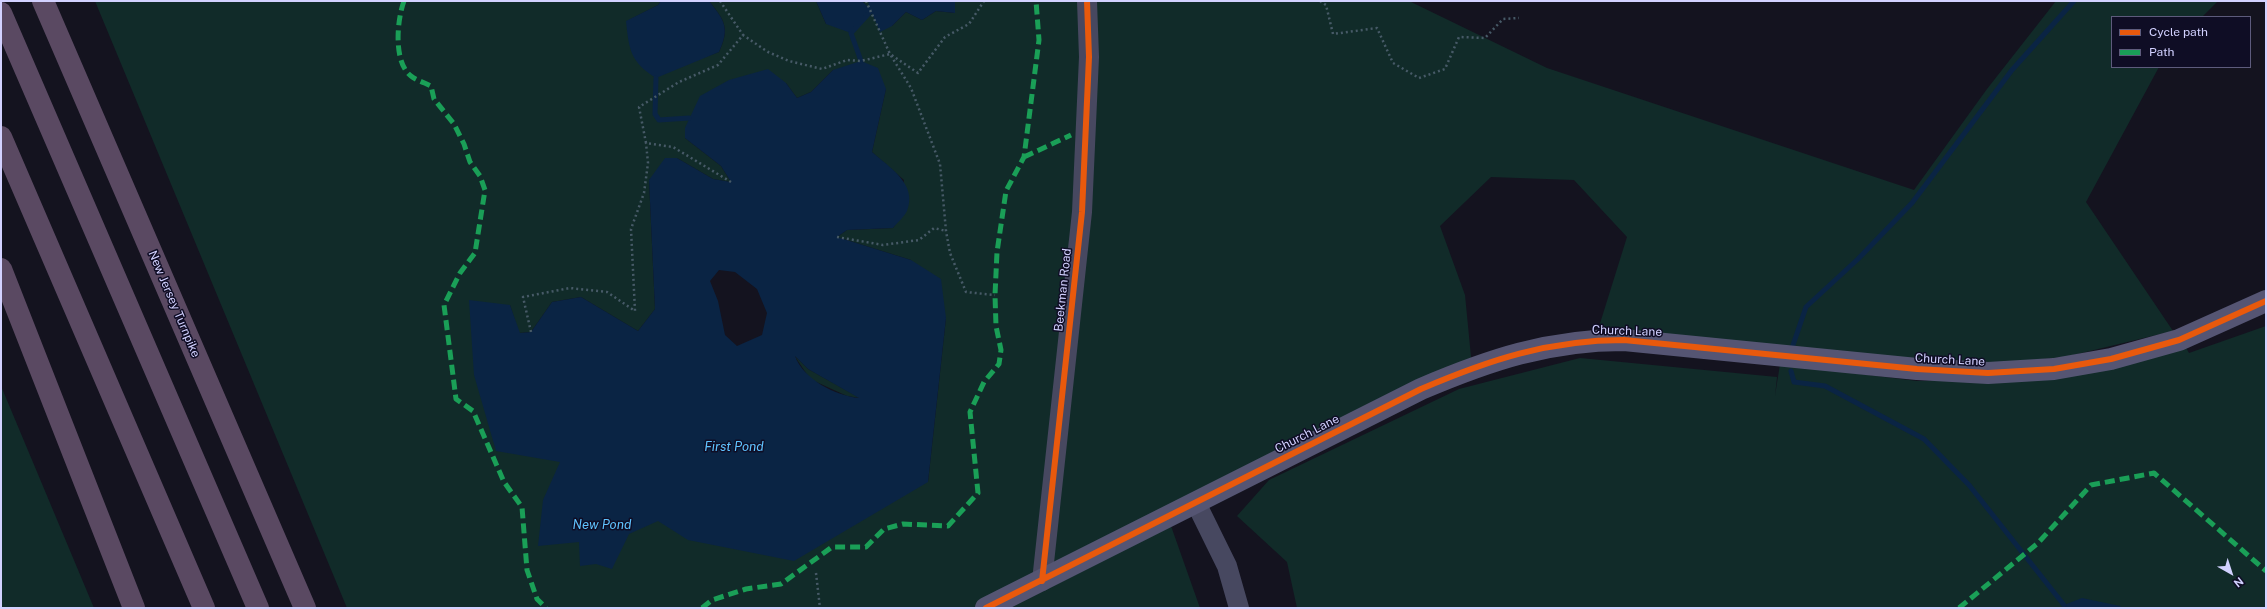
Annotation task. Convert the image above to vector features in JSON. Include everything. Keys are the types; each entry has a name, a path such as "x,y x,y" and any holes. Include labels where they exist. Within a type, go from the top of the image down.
{"highway":[{"name":"New Jersey Turnpike","path":"43,1 305,608"},
{"path":"1,13 258,608"},
{"path":"1,137 204,608"},
{"path":"1,269 134,608"}],"street":[{"name":"Beekman Road","path":"1042,581 1082,212 1089,57 1087,1"},
{"name":"Church Lane","path":"986,608 1420,390 1472,367 1504,357 1542,348 1589,340 1624,340 1917,369 1988,373 2047,370 2111,359 2179,340 2266,300"},
{"path":"1196,503 1227,566 1239,608"}],"path":[{"path":"720,1 743,35 768,52 789,61 822,69 847,60 861,61 890,54 918,74 945,37 969,24 984,1"},
{"path":"866,1 890,54 911,88 940,164 946,231 950,253 966,292 995,295"},
{"path":"1320,1 1326,5 1334,34 1377,28 1393,63 1419,78 1445,69 1459,37 1485,38 1503,19 1519,18"},
{"path":"531,332 524,297 570,288 607,292 635,311 631,229 644,193 648,163 639,106 679,82 718,65 743,35"},
{"path":"646,143 673,147 731,182"},
{"path":"837,237 883,245 919,240 934,228 946,231"},
{"path":"816,573 820,608"}],"green space":[{"path":"95,1 661,1 658,5 627,21 694,61 719,52 724,37 725,31 722,20 709,1 816,1 826,24 871,11 892,26 906,12 922,20 936,11 955,13 955,1 1409,1 1547,68 1914,190 1987,89 2056,1 2218,1 2203,16 2111,16 2111,68 2158,68 2086,202 2173,331 2065,357 1989,364 1930,361 1597,333 1627,237 1574,180 1491,177 1440,226 1465,295 1472,367 986,608 347,608","holes":["833,70 886,89 872,152 904,180 898,221 893,228 847,230 837,237 911,260 946,318 928,482 474,375 510,305 519,333 531,332 552,302 581,297 638,331 655,309 649,180 677,158 713,179 731,182 721,166 685,138 786,83 797,98 811,92"]},
{"path":"862,1 871,1 871,11"},
{"path":"2266,326 2266,608 1297,608 1287,562 1237,516 1269,480 1459,389 1580,358 1777,377 1775,396 1780,364 1917,381 2051,378 2185,346 2189,353"},
{"path":"794,355 808,369 860,398 847,396 810,379"},
{"path":"1,386 94,608 1,608"},
{"path":"1171,526 1200,608 1010,608"}],"water":[{"path":"661,1 709,1 719,14 724,25 724,37 719,52 656,78 647,72 632,54 628,39 626,21 658,5"},
{"path":"816,1 862,1 871,10 871,1 955,1 955,13 936,11 922,20 906,12 892,26 880,32 871,11 851,33 826,24"},
{"name":"First Pond","path":"861,61 878,68 886,89 872,152 900,177 909,192 907,211 893,228 847,230 837,237 911,260 941,279 946,318 928,482 794,561 688,540 658,521 629,534 612,569 596,564 580,566 579,542 538,546 543,500 560,462 496,451 474,375 469,300 510,305 520,333 531,332 552,302 581,297 638,331 655,309 649,180 665,158 677,158 713,179 731,182 721,166 685,138 685,128 700,96 729,80 768,69 786,83 797,98 811,92 833,70","holes":["719,270 735,272 757,289 767,313 762,335 737,346 725,335 718,301 710,281","795,356 808,369 859,398 840,394 821,385 805,372"]},
{"path":"2082,598 2120,606 2122,608 2062,608 2064,605"}],"waterway":[{"path":"861,61 851,33 871,11 871,1"},
{"path":"1793,345 1806,307 1858,259 1912,203 2012,70 2074,1"},
{"path":"656,78 655,114 659,120 689,118"},
{"path":"1791,371 1794,382 1825,386 1924,439 1969,485 2064,605"}],"marked path":[{"path":"404,1 398,29 401,61 405,70 411,76 431,86 434,99 454,124 464,144 470,162 480,176 485,190 475,253 460,273 444,305 456,399 473,411 504,482 522,507 527,570 537,599 546,608"},
{"path":"702,608 712,600 746,589 781,584 832,547 866,547 884,529 903,524 948,526 978,493 970,412 984,382 999,364 1001,350 996,326 995,295 997,252 1006,191 1024,157 1039,40 1036,1"},
{"path":"1024,157 1071,135"},
{"path":"1959,608 2038,543 2091,485 2154,473 2266,571"}],"cycle path":[{"path":"1042,581 1082,212 1089,57 1087,1"},
{"path":"986,608 1421,389 1471,369 1544,348 1596,341 1624,340 1917,369 1988,373 2054,369 2111,359 2179,340 2266,301"}],"water label":[{"name":"New Pond","path":"602,525"}]}
